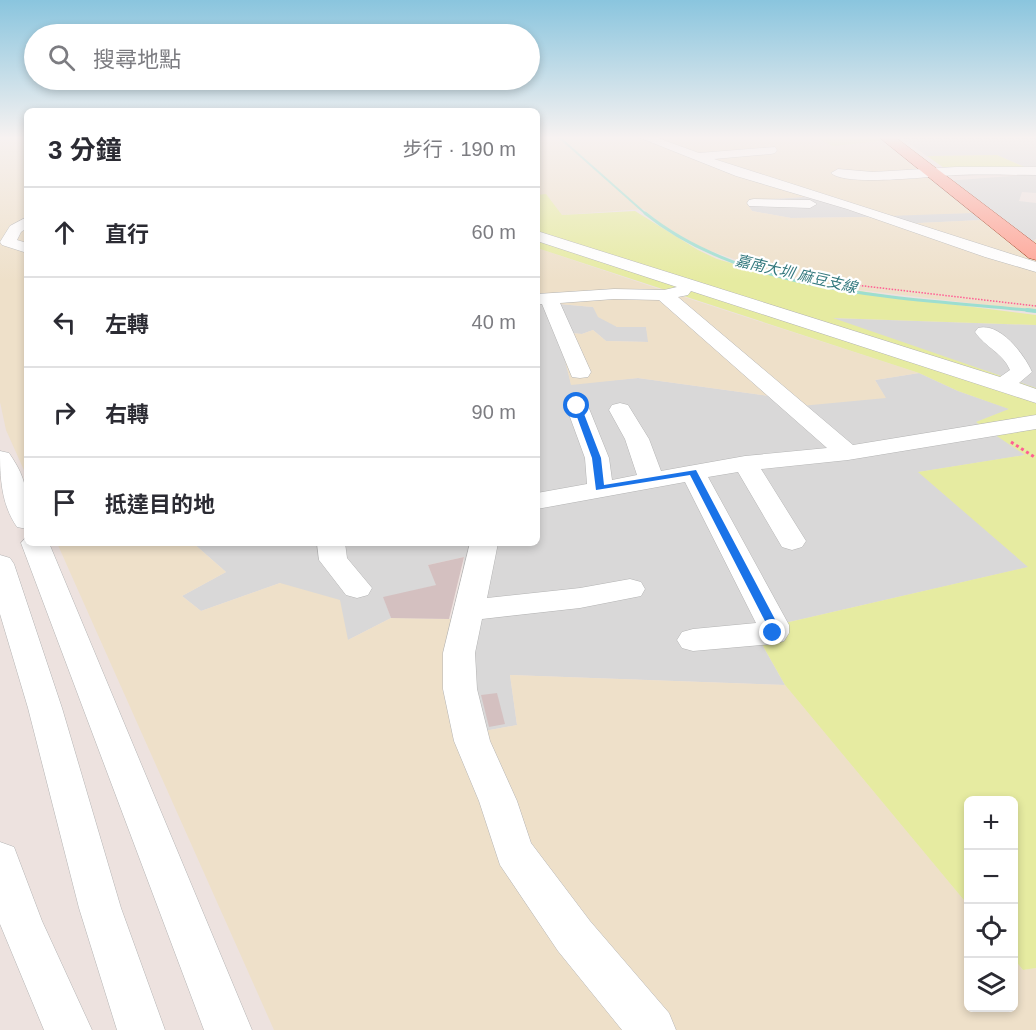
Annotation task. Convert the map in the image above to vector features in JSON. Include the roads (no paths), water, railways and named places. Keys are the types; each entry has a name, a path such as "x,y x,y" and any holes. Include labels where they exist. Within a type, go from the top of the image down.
{"main road":[{"path":"948,185 1036,254"}],"street":[{"path":"781,185 1036,267"},
{"path":"754,203 848,205"},
{"path":"24,224 15,229 8,242 24,248"},
{"path":"540,237 1036,396"},
{"path":"0,248 24,248"},
{"path":"580,372 543,299 614,294 664,295 698,288"},
{"path":"664,295 848,453"},
{"path":"985,332 1013,356 1021,372 1003,385"},
{"path":"577,406 597,458 600,488"},
{"path":"620,410 637,439 651,479"},
{"path":"540,500 745,463 848,453 995,431 1036,422"},
{"path":"0,458 6,467 24,513"},
{"path":"745,463 792,541"},
{"path":"693,472 773,625 773,633 693,640"},
{"path":"36,546 228,1030"},
{"path":"331,546 333,560 357,588"},
{"path":"483,546 459,653 460,689 472,741 498,801 514,852 574,936 652,1030"},
{"path":"0,564 45,708 100,908 141,1030"},
{"path":"468,610 580,598 630,589"},
{"path":"0,860 22,925 68,1030"}],"waterway":[{"name":"嘉南大圳 麻豆支線","path":"613,185 647,215"},
{"name":"嘉南大圳 麻豆支線","path":"645,213 686,241 732,262 781,277 884,296 1036,311 1027,310"}]}
